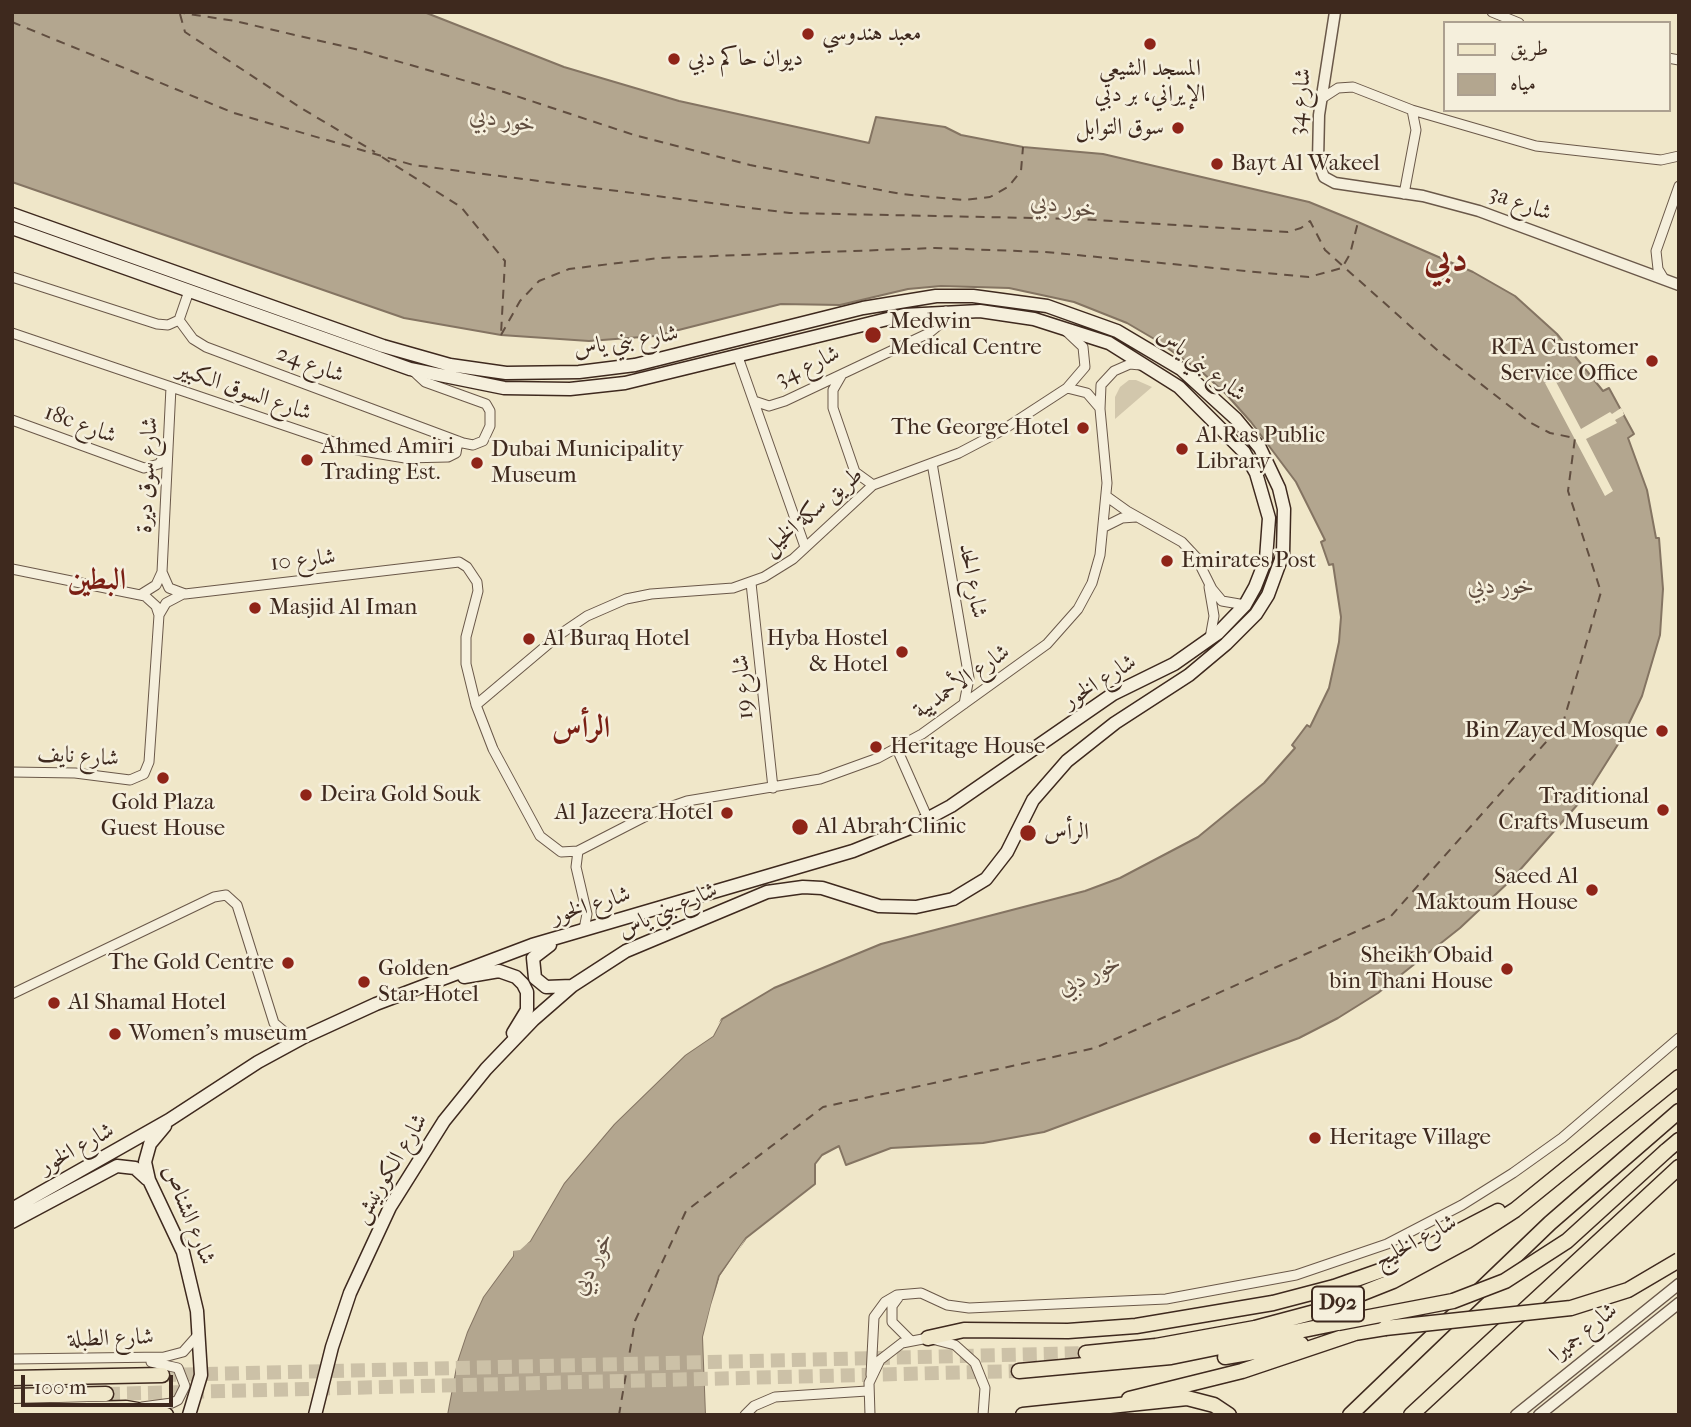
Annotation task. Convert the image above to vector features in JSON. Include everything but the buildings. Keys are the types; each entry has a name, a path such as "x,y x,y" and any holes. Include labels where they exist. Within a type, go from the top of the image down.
{"main road":[{"name":"شارع بني ياس","path":"12,214 383,346 461,366 506,373 579,372 651,362 863,308 936,296 973,296 1047,306 1106,326 1150,348 1210,393 1260,448 1279,488 1285,531 1280,563 1268,595 1256,614 1226,645 1067,761 1033,800 998,866 986,879 953,899 897,908 860,901 822,888 803,887 767,892 626,951 572,986"},
{"name":"شارع بني ياس","path":"12,228 410,369 452,380 523,389 570,389 625,383 738,357 881,319 946,311 999,313 1060,325 1108,344 1154,369 1209,414 1244,452 1256,472 1269,518 1269,542 1255,587 1245,605"},
{"path":"452,380 468,376 469,372 461,366"},
{"path":"523,389 519,384 524,379 565,379 579,372"},
{"name":"شارع الخور","path":"12,1209 169,1120 238,1074 304,1037 434,982 579,931 833,858 928,819 985,785 1125,687 1174,664 1209,641 1245,605"},
{"path":"1125,687 1137,709"},
{"path":"572,986 546,987 535,978 531,965 537,953 579,931"},
{"path":"434,982 499,971 516,977 523,984 528,1001 527,1010 497,1057"},
{"name":"شارع الكورنيش","path":"315,1415 340,1320 374,1236 425,1149 497,1057 572,986"},
{"name":"شارع الخليج","path":"1086,1353 1225,1335 1342,1303 1401,1277 1467,1241 1561,1176 1679,1077"},
{"path":"1350,1415 1558,1216 1679,1111"},
{"name":"شارع الشناص","path":"169,1120 146,1153 149,1180 183,1252 200,1331 201,1375 189,1415"},
{"path":"1132,1362 1218,1349 1453,1301 1513,1277 1567,1241 1679,1140"},
{"name":"شارع الخور","path":"12,1222 117,1166 135,1168 149,1180"},
{"path":"1412,1415 1679,1167"},
{"path":"929,1338 964,1330 1068,1331 1136,1326 1207,1316 1295,1298 1361,1278 1415,1256 1561,1176"},
{"path":"1634,1207 1679,1180"},
{"path":"1019,1371 1239,1355 1385,1328 1571,1308 1628,1290 1679,1260"},
{"path":"1105,1407 1242,1371 1358,1332"},
{"path":"12,1378 162,1375"},
{"path":"12,1396 106,1394"},
{"path":"1023,1415 1187,1398 1214,1405 1229,1415"},
{"path":"12,1410 126,1408 166,1415"}],"street":[{"name":"شارع 34","path":"1335,12 1320,100 1319,167 1329,181 1341,184"},
{"path":"1492,12 1514,21"},
{"path":"1320,100 1338,88 1353,87 1412,110 1545,147 1661,160 1679,156"},
{"path":"1404,194 1416,130 1412,110"},
{"name":"3a شارع","path":"1341,184 1404,194 1479,211 1679,285"},
{"path":"1664,279 1656,263 1656,251 1679,186"},
{"path":"12,277 157,324 168,325 179,320 189,291"},
{"name":"شارع 34","path":"754,401 778,405 935,330 946,311"},
{"name":"شارع 24","path":"179,320 193,340 206,347 458,441"},
{"name":"طريق سكة الخيل","path":"476,705 571,626 606,607 651,594 714,590 751,583 779,569 873,485 989,438 1067,388 1081,373 1087,360 1083,346 1060,325"},
{"name":"شارع السوق الكبير","path":"12,333 333,443 380,455 448,457 456,453 458,441"},
{"path":"738,357 805,547"},
{"name":"شارع الأحمديية","path":"578,851 650,814 687,801 773,788 833,775 897,749 1028,660 1070,621 1092,583 1104,527 1107,496 1106,453 1100,409 1101,385 1108,375 1130,364 1154,369"},
{"path":"410,369 425,382 475,397 489,407 490,426 487,436 473,445 458,441"},
{"path":"843,374 833,390 833,408 855,472 873,485"},
{"name":"شارع سوق ديرة","path":"163,572 171,387"},
{"path":"1067,388 1087,393 1100,409"},
{"name":"18c شارع","path":"12,420 144,468 159,464 168,450"},
{"name":"شارع الحد","path":"932,463 969,678 964,704"},
{"path":"1107,496 1182,542 1196,557 1222,601 1245,605"},
{"path":"1104,527 1122,518 1138,517"},
{"name":"شارع 10","path":"185,594 459,562 467,567 477,582 477,600 465,650 468,678 476,705"},
{"path":"12,569 140,595 153,602 159,615"},
{"path":"163,572 169,588 185,594"},
{"path":"140,595 156,584 163,572"},
{"path":"1209,582 1214,616 1209,641"},
{"name":"شارع 19","path":"751,583 773,788"},
{"path":"159,615 166,603 185,594"},
{"name":"شارع نايف","path":"12,772 75,773 130,780 140,777 149,762 159,615"},
{"path":"476,705 498,760 534,828 546,843 561,852 576,867"},
{"path":"897,749 928,819"},
{"path":"561,852 578,851 576,867 587,907 579,931"},
{"path":"12,994 214,897 226,895 237,905 274,1023 287,1034 304,1037"},
{"path":"587,907 606,922"},
{"path":"870,1415 867,1391 871,1375 874,1317 885,1302 901,1294 921,1293 962,1308 1113,1304 1219,1292 1319,1269 1409,1234 1488,1190 1562,1138 1679,1038"},
{"name":"شارع جميرا","path":"1516,1415 1679,1284"},
{"path":"901,1294 892,1306 891,1317 898,1331 910,1340"},
{"name":"شارع جميرا","path":"1539,1415 1679,1303"},
{"name":"شارع الطبلة","path":"12,1359 128,1359 174,1355 190,1346 200,1331"},
{"path":"871,1375 887,1353 910,1340 929,1338 955,1345 975,1363 985,1388 983,1415"},
{"path":"126,1408 172,1403 178,1400 185,1386 181,1372 173,1365 128,1359"},
{"path":"746,1415 754,1406 775,1397 867,1391"}],"shaded area":[{"path":"1129,380 1152,387 1115,419 1115,397 1120,387"}],"water":[{"name":"خور دبي","path":"12,12 424,12 564,67 679,101 869,143 876,117 945,127 961,135 1023,147 1103,154 1309,202 1358,222 1473,272 1515,296 1557,334 1603,391 1609,388 1634,434 1628,438 1647,490 1656,538 1659,538 1663,589 1660,635 1642,696 1622,738 1586,795 1511,880 1460,928 1378,993 1338,1018 1299,1038 1044,1132 983,1143 891,1148 846,1165 839,1146 822,1155 815,1164 815,1184 746,1238 719,1276 703,1337 706,1415 447,1415 457,1362 467,1332 483,1297 513,1256 512,1251 530,1241 564,1183 614,1124 685,1055 713,1036 722,1019 774,988 881,944 1085,891 1120,878 1198,837 1264,783 1295,748 1292,745 1307,725 1310,727 1329,688 1339,642 1341,617 1333,564 1329,565 1321,542 1325,540 1296,482 1251,422 1226,394 1203,373 1156,340 1127,323 1074,302 1009,288 941,286 908,289 840,305 781,304 655,336 589,341 501,335 404,318 12,182"}],"pier":[{"path":"1554,378 1581,429 1610,412 1612,414 1621,408 1623,411 1624,415 1615,420 1617,423 1586,439 1613,491 1605,496 1545,383"},
{"path":"722,1019 713,1036 685,1055 614,1124 564,1183 530,1241 520,1250 513,1251 513,1256 483,1297 467,1332 457,1362 447,1415 443,1415 454,1361 464,1330 480,1295 509,1255 509,1250 528,1239 561,1181 611,1121 683,1053 710,1033"},
{"path":"746,1238 723,1277 714,1306 707,1337 709,1415 706,1415 703,1337 720,1276"}],"ferry route":[{"path":"176,12 235,21 355,49 504,92 634,135 750,165 901,194 963,200 990,197 1008,187 1021,171 1023,147"},
{"path":"180,14 185,32 301,108 375,152"},
{"path":"12,22 234,113 413,165 790,213 1080,219 1288,232 1301,228 1310,221 1325,250 1436,349 1531,423 1550,433 1575,438 1568,491 1601,592 1563,723 1391,916 1095,1048 823,1107 686,1211 635,1321 619,1415"},
{"path":"382,157 461,207 505,261 501,334"},
{"path":"501,335 520,301 539,281 569,269 659,258 935,248 1045,252 1309,277 1342,268 1350,254 1358,222"}],"tunnel":[{"path":"162,1375 1086,1353"},
{"path":"106,1394 1019,1371"}],"place":[{"name":"معبد هندوسي","path":"808,34"},
{"name":"المسجد الشيعي الإيراني، بر دبي","path":"1150,44"},
{"name":"ديوان حاكم دبي","path":"674,59"},
{"name":"سوق التوابل","path":"1178,128"},
{"name":"Bayt Al Wakeel","path":"1217,164"},
{"name":"Medwin Medical Centre","path":"873,335"},
{"name":"RTA Customer Service Office","path":"1652,361"},
{"name":"The George Hotel","path":"1083,428"},
{"name":"Al Ras Public Library","path":"1182,449"},
{"name":"Ahmed Amiri Trading Est.","path":"307,460"},
{"name":"Dubai Municipality Museum","path":"477,463"},
{"name":"Emirates Post","path":"1167,561"},
{"name":"Masjid Al Iman","path":"255,608"},
{"name":"Al Buraq Hotel","path":"529,639"},
{"name":"Hyba Hostel & Hotel","path":"902,652"},
{"name":"Bin Zayed Mosque","path":"1662,731"},
{"name":"Heritage House","path":"876,747"},
{"name":"Gold Plaza Guest House","path":"163,778"},
{"name":"Deira Gold Souk","path":"306,795"},
{"name":"Traditional Crafts Museum","path":"1663,810"},
{"name":"Al Jazeera Hotel","path":"727,813"},
{"name":"Al Abrah Clinic","path":"800,827"},
{"name":"الرأس","path":"1028,833"},
{"name":"Saeed Al Maktoum House","path":"1592,890"},
{"name":"The Gold Centre","path":"288,963"},
{"name":"Sheikh Obaid bin Thani House","path":"1507,969"},
{"name":"Golden Star Hotel","path":"364,982"},
{"name":"Al Shamal Hotel","path":"54,1003"},
{"name":"Women's museum","path":"115,1034"},
{"name":"Heritage Village","path":"1315,1138"}],"district":[{"name":"دبي","path":"1446,261"},
{"name":"البطين","path":"97,582"},
{"name":"الرأس","path":"581,730"}]}
